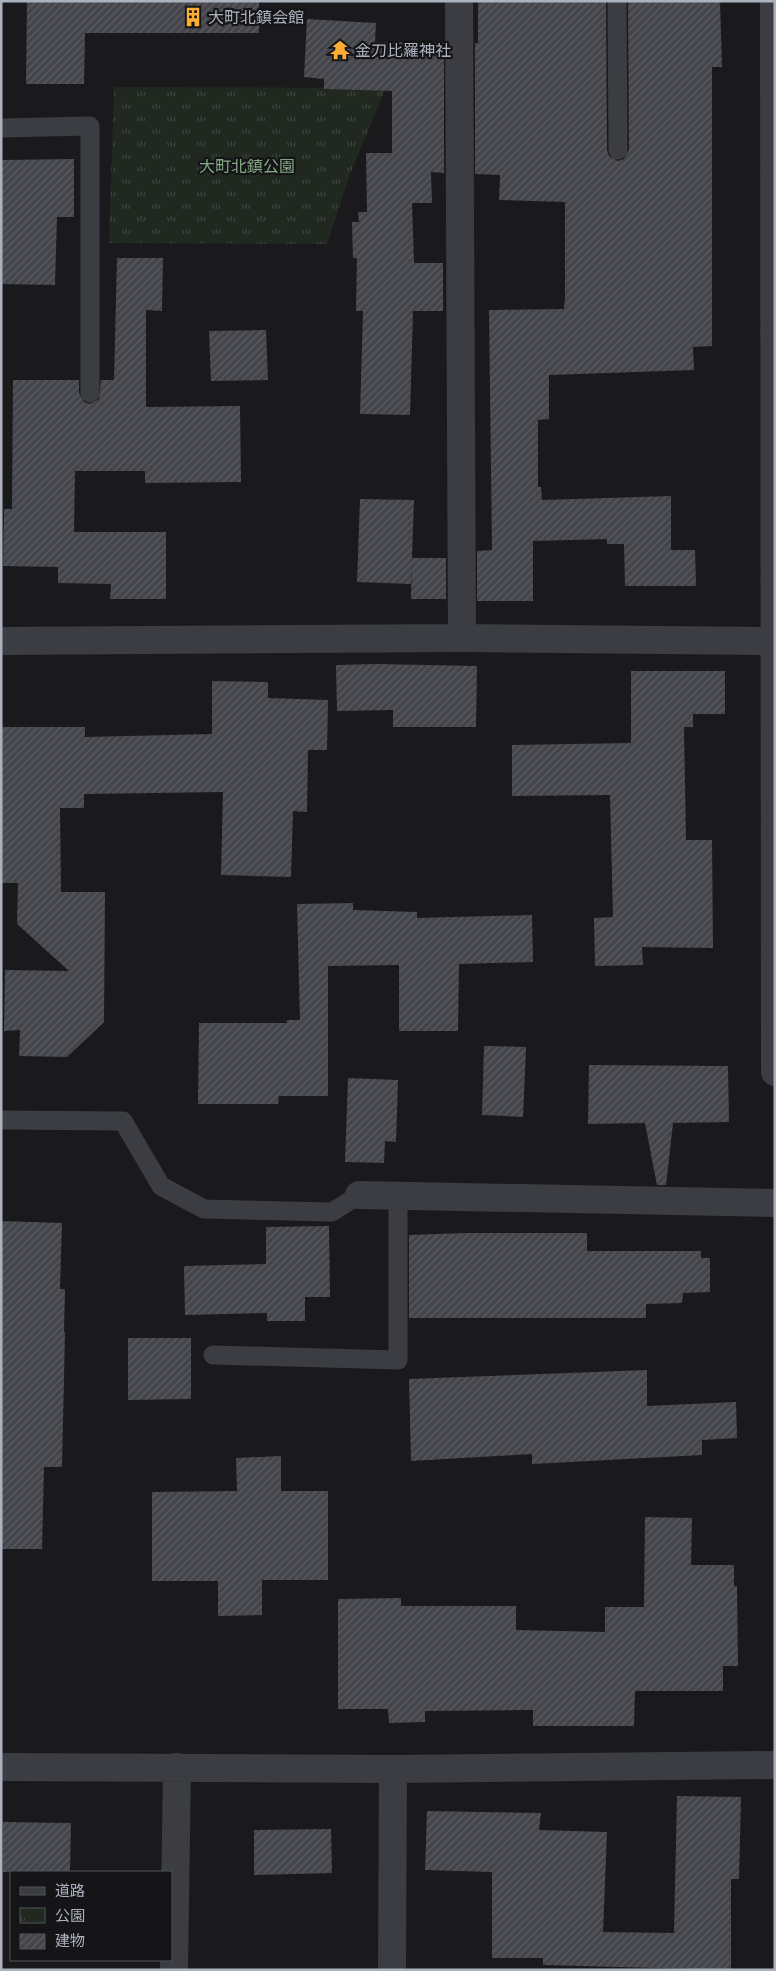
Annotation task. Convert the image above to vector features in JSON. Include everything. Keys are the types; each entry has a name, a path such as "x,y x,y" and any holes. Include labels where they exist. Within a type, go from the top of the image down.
{"street":[{"path":"459,1 462,638"},
{"path":"774,1 775,1072"},
{"path":"1,641 462,638 774,640"},
{"path":"359,1195 775,1203"},
{"path":"1,1767 393,1768 775,1765"},
{"path":"174,1970 177,1767"},
{"path":"392,1970 393,1768"}],"lane":[{"path":"617,1 618,150"},
{"path":"1,128 90,126 90,393"},
{"path":"1,1120 123,1121 161,1186 204,1209 332,1212 359,1195"},
{"path":"213,1355 398,1360 398,1196"}],"green space":[{"name":"大町北鎮公園","path":"114,87 386,88 350,174 327,244 109,243"}],"building":[{"path":"27,1 259,1 259,33 85,33 84,84 26,84"},
{"path":"478,1 606,1 607,150 609,156 618,161 624,159 629,150 628,1 720,1 722,67 712,67 712,346 693,347 694,370 549,375 549,419 538,420 538,487 541,487 542,500 671,496 671,550 695,550 696,586 625,586 624,544 607,544 607,539 533,541 533,601 477,601 477,551 492,550 489,310 564,309 565,296 565,202 499,200 500,175 475,174 475,43 478,43"},
{"path":"307,19 376,23 375,42 444,43 444,173 431,172 432,203 412,203 414,263 443,263 443,311 413,311 410,415 360,414 363,311 356,311 357,258 353,258 352,222 359,222 358,212 367,212 366,153 392,153 392,91 324,89 324,79 304,77"},
{"path":"74,159 74,217 57,217 55,285 1,284 1,160"},
{"path":"117,258 163,258 162,311 146,310 146,407 240,406 241,482 145,483 145,471 75,471 74,532 166,532 166,599 110,599 111,584 58,583 58,567 3,566 4,509 12,509 13,380 79,380 79,393 84,402 90,404 99,399 101,380 114,380"},
{"path":"266,330 268,380 211,381 209,331"},
{"path":"360,499 414,500 411,584 357,582"},
{"path":"412,558 446,558 446,599 411,599"},
{"path":"336,665 477,666 476,727 393,727 393,710 337,711"},
{"path":"631,671 725,671 725,714 693,714 693,727 684,727 686,840 712,840 713,948 642,947 643,965 595,966 594,918 613,917 610,795 512,796 512,745 631,743"},
{"path":"212,681 268,682 268,698 328,700 327,750 308,750 307,812 293,811 291,877 221,875 223,792 84,794 84,808 60,808 61,892 105,892 104,1022 67,1057 19,1056 20,1030 4,1031 5,970 69,971 17,924 18,883 1,883 1,727 85,727 85,737 212,734"},
{"path":"353,903 353,910 417,912 417,918 532,915 533,962 459,964 458,1031 399,1031 399,965 328,966 328,1096 279,1096 278,1104 198,1104 199,1023 287,1023 287,1020 300,1020 297,904"},
{"path":"484,1046 526,1047 523,1117 482,1115"},
{"path":"589,1065 728,1066 729,1122 673,1123 666,1185 657,1185 645,1123 588,1124"},
{"path":"348,1078 398,1080 396,1142 385,1141 384,1163 345,1162"},
{"path":"1,1221 62,1223 60,1289 65,1289 65,1332 62,1467 44,1467 42,1549 1,1549"},
{"path":"329,1226 330,1297 305,1297 305,1321 267,1321 267,1313 185,1315 184,1266 266,1264 266,1227"},
{"path":"587,1233 587,1251 701,1251 701,1258 710,1258 710,1292 683,1293 682,1303 646,1304 646,1318 409,1318 409,1235"},
{"path":"128,1338 191,1338 191,1399 128,1400"},
{"path":"647,1370 647,1406 736,1402 737,1438 702,1440 702,1455 532,1464 532,1454 411,1461 409,1379"},
{"path":"281,1456 281,1491 328,1491 328,1580 262,1580 262,1615 218,1616 218,1581 152,1581 152,1492 237,1491 236,1458"},
{"path":"645,1517 692,1518 691,1565 734,1565 734,1586 737,1586 738,1666 723,1666 723,1691 635,1691 634,1726 533,1726 533,1710 425,1711 425,1722 389,1723 388,1709 338,1709 338,1599 401,1598 401,1606 516,1606 516,1630 605,1632 605,1607 644,1607"},
{"path":"677,1796 741,1797 739,1879 731,1879 731,1970 543,1965 543,1958 492,1958 492,1872 425,1870 427,1811 541,1813 539,1830 607,1832 603,1932 674,1933"},
{"path":"3,1822 71,1823 70,1871 3,1872"},
{"path":"331,1829 332,1873 254,1875 254,1830"}],"place":[{"name":"大町北鎮会館","path":"193,17"},
{"name":"金刀比羅神社","path":"340,50"}]}
